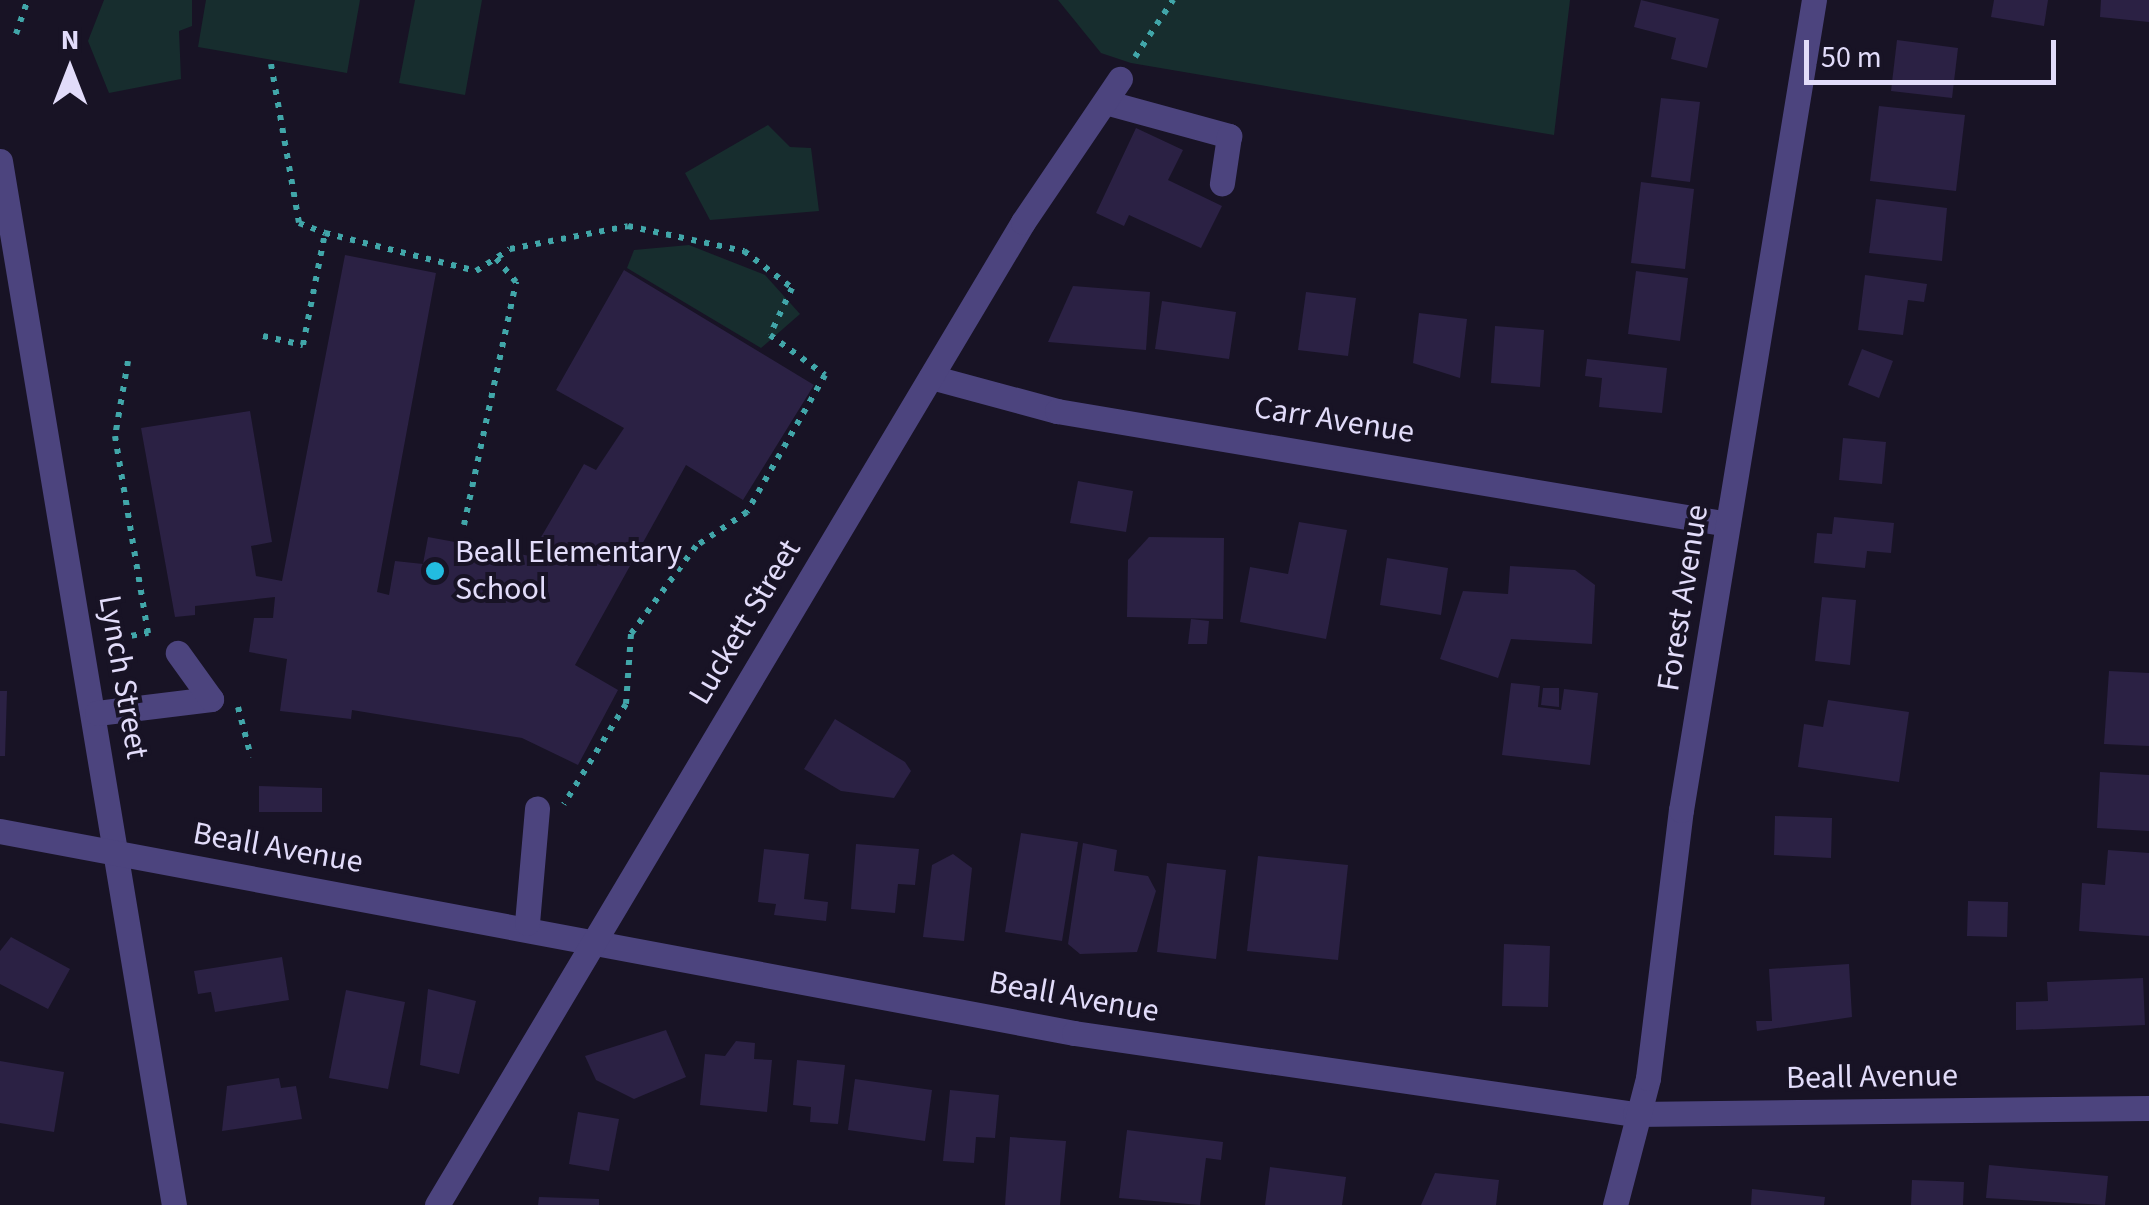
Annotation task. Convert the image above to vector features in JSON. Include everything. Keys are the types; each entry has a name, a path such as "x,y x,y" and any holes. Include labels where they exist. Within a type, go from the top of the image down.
{"street":[{"name":"Forest Avenue","path":"1615,1205 1634,1114 1648,1078 1728,524 1814,0"},
{"name":"Luckett Street","path":"437,1205 931,377 1120,80"},
{"path":"1105,102 1229,136 1222,183"},
{"name":"Lynch Street","path":"0,161 97,713 112,852 174,1205"},
{"name":"Carr Avenue","path":"931,377 1057,411 1728,524"},
{"path":"97,713 211,699 178,653"},
{"path":"527,924 545,812"},
{"name":"Beall Avenue","path":"0,831 527,924 1074,1033 1634,1114 2149,1108"}],"path":[{"path":"16,34 28,0"},
{"path":"1120,80 1173,0"},
{"path":"271,64 300,224 476,271 496,258 628,226 744,251 792,288 770,335 825,375 748,512 696,546 631,634 626,704 545,812"},
{"path":"263,336 303,345 325,233"},
{"path":"464,525 516,282 496,258"},
{"path":"128,361 114,436 148,633"}],"green space":[{"path":"104,0 192,0 192,26 179,31 181,79 109,93 88,41"},
{"path":"206,0 360,0 347,73 198,47"},
{"path":"415,0 482,0 465,95 399,83"},
{"path":"1058,0 1570,0 1554,135 1131,63 1101,53"},
{"path":"768,125 790,147 811,148 819,211 710,220 685,173"},
{"path":"689,245 765,275 800,314 761,348 627,268 634,250"}],"building":[{"path":"1641,0 1719,19 1707,68 1671,59 1676,38 1634,27"},
{"path":"1994,0 2048,0 2044,26 1991,17"},
{"path":"2101,0 2149,0 2149,22 2100,17"},
{"path":"1897,40 1958,48 1952,98 1891,91"},
{"path":"1661,98 1700,102 1690,182 1651,177"},
{"path":"1879,106 1965,115 1956,191 1870,181"},
{"path":"1136,128 1183,150 1168,180 1222,206 1201,248 1129,215 1124,226 1096,213"},
{"path":"1641,182 1694,189 1685,269 1631,263"},
{"path":"1876,199 1947,208 1942,261 1869,253"},
{"path":"345,255 436,273 377,592 389,595 395,561 423,564 428,537 530,556 584,464 596,470 624,428 556,390 624,270 814,385 743,500 686,465 575,665 618,690 578,765 522,738 352,710 351,719 280,711 287,659 249,652 254,618 273,618 275,597 195,606 195,615 175,617 141,428 250,411 272,542 251,546 256,576 282,581"},
{"path":"1636,271 1688,278 1680,341 1628,334"},
{"path":"1865,275 1927,284 1924,302 1908,300 1903,335 1858,330"},
{"path":"1073,286 1150,292 1146,350 1048,342"},
{"path":"1306,292 1356,298 1348,356 1298,350"},
{"path":"1162,301 1236,312 1229,359 1155,349"},
{"path":"1419,313 1467,319 1460,378 1413,363"},
{"path":"1495,326 1544,330 1540,387 1491,383"},
{"path":"1862,349 1893,361 1879,398 1848,385"},
{"path":"1587,359 1667,368 1662,413 1599,407 1602,378 1585,376"},
{"path":"1843,438 1886,442 1882,484 1839,480"},
{"path":"1078,481 1133,491 1126,532 1070,523"},
{"path":"1834,517 1894,523 1891,553 1867,551 1865,568 1814,563 1817,533 1832,534"},
{"path":"1299,522 1347,530 1326,639 1240,622 1250,567 1288,574"},
{"path":"1149,537 1224,538 1223,619 1127,617 1128,560"},
{"path":"1387,558 1448,568 1441,615 1380,605"},
{"path":"1510,566 1575,570 1595,585 1592,644 1511,639 1498,678 1440,659 1463,591 1508,594"},
{"path":"1822,597 1856,600 1850,665 1815,661"},
{"path":"1191,619 1209,621 1207,644 1188,644"},
{"path":"2109,671 2149,673 2149,746 2104,744"},
{"path":"1511,683 1540,686 1538,707 1561,710 1564,689 1598,693 1590,765 1502,755"},
{"path":"1543,688 1559,688 1559,707 1541,705"},
{"path":"0,691 7,691 5,756 0,756"},
{"path":"1828,700 1909,712 1899,782 1798,767 1804,724 1823,727"},
{"path":"835,719 905,762 911,771 894,798 841,791 804,769"},
{"path":"2100,772 2149,775 2149,831 2097,828"},
{"path":"259,786 322,788 322,812 259,812"},
{"path":"1775,816 1832,818 1831,858 1774,855"},
{"path":"1021,833 1078,842 1062,941 1005,932"},
{"path":"1083,843 1117,850 1114,871 1148,876 1156,891 1137,952 1080,954 1068,944"},
{"path":"856,844 919,849 915,885 898,884 895,913 851,909"},
{"path":"764,849 809,854 804,899 828,902 826,921 774,915 776,904 758,902"},
{"path":"2108,850 2149,853 2149,936 2079,931 2082,883 2105,885"},
{"path":"953,854 972,868 964,941 923,937 932,865"},
{"path":"1258,856 1348,865 1338,960 1247,951"},
{"path":"1167,863 1226,870 1216,959 1157,952"},
{"path":"1968,901 2008,902 2007,937 1967,936"},
{"path":"11,937 70,969 48,1009 0,984 0,951"},
{"path":"1504,944 1550,946 1548,1007 1502,1006"},
{"path":"282,957 289,1000 215,1012 211,992 198,994 194,971"},
{"path":"1849,964 1852,1017 1757,1031 1756,1021 1772,1021 1769,969"},
{"path":"2143,978 2145,1025 2016,1030 2016,1002 2048,1001 2047,982"},
{"path":"428,989 476,1001 459,1074 420,1065"},
{"path":"346,990 405,1002 388,1089 329,1078"},
{"path":"666,1030 686,1077 634,1099 596,1080 585,1056"},
{"path":"736,1041 755,1043 754,1059 772,1060 767,1112 700,1105 705,1054 725,1056"},
{"path":"797,1060 845,1065 838,1124 810,1122 811,1107 793,1105"},
{"path":"0,1061 64,1072 54,1132 0,1123"},
{"path":"279,1078 281,1088 296,1086 302,1119 222,1131 227,1086"},
{"path":"855,1079 932,1090 925,1141 848,1130"},
{"path":"950,1090 999,1095 995,1138 976,1137 974,1163 943,1161"},
{"path":"578,1112 619,1119 609,1171 569,1164"},
{"path":"1127,1130 1223,1142 1221,1160 1206,1158 1200,1205 1119,1198"},
{"path":"1010,1137 1066,1141 1060,1205 1005,1205"},
{"path":"1989,1165 2108,1176 2105,1205 1986,1198"},
{"path":"1270,1167 1346,1177 1342,1205 1265,1205"},
{"path":"1435,1173 1499,1180 1496,1205 1421,1205"},
{"path":"1912,1180 1964,1182 1963,1205 1911,1205"},
{"path":"1752,1189 1825,1197 1824,1205 1751,1205"},
{"path":"539,1197 599,1199 599,1205 538,1205"}],"place":[{"name":"Beall Elementary School","path":"435,571"}]}
